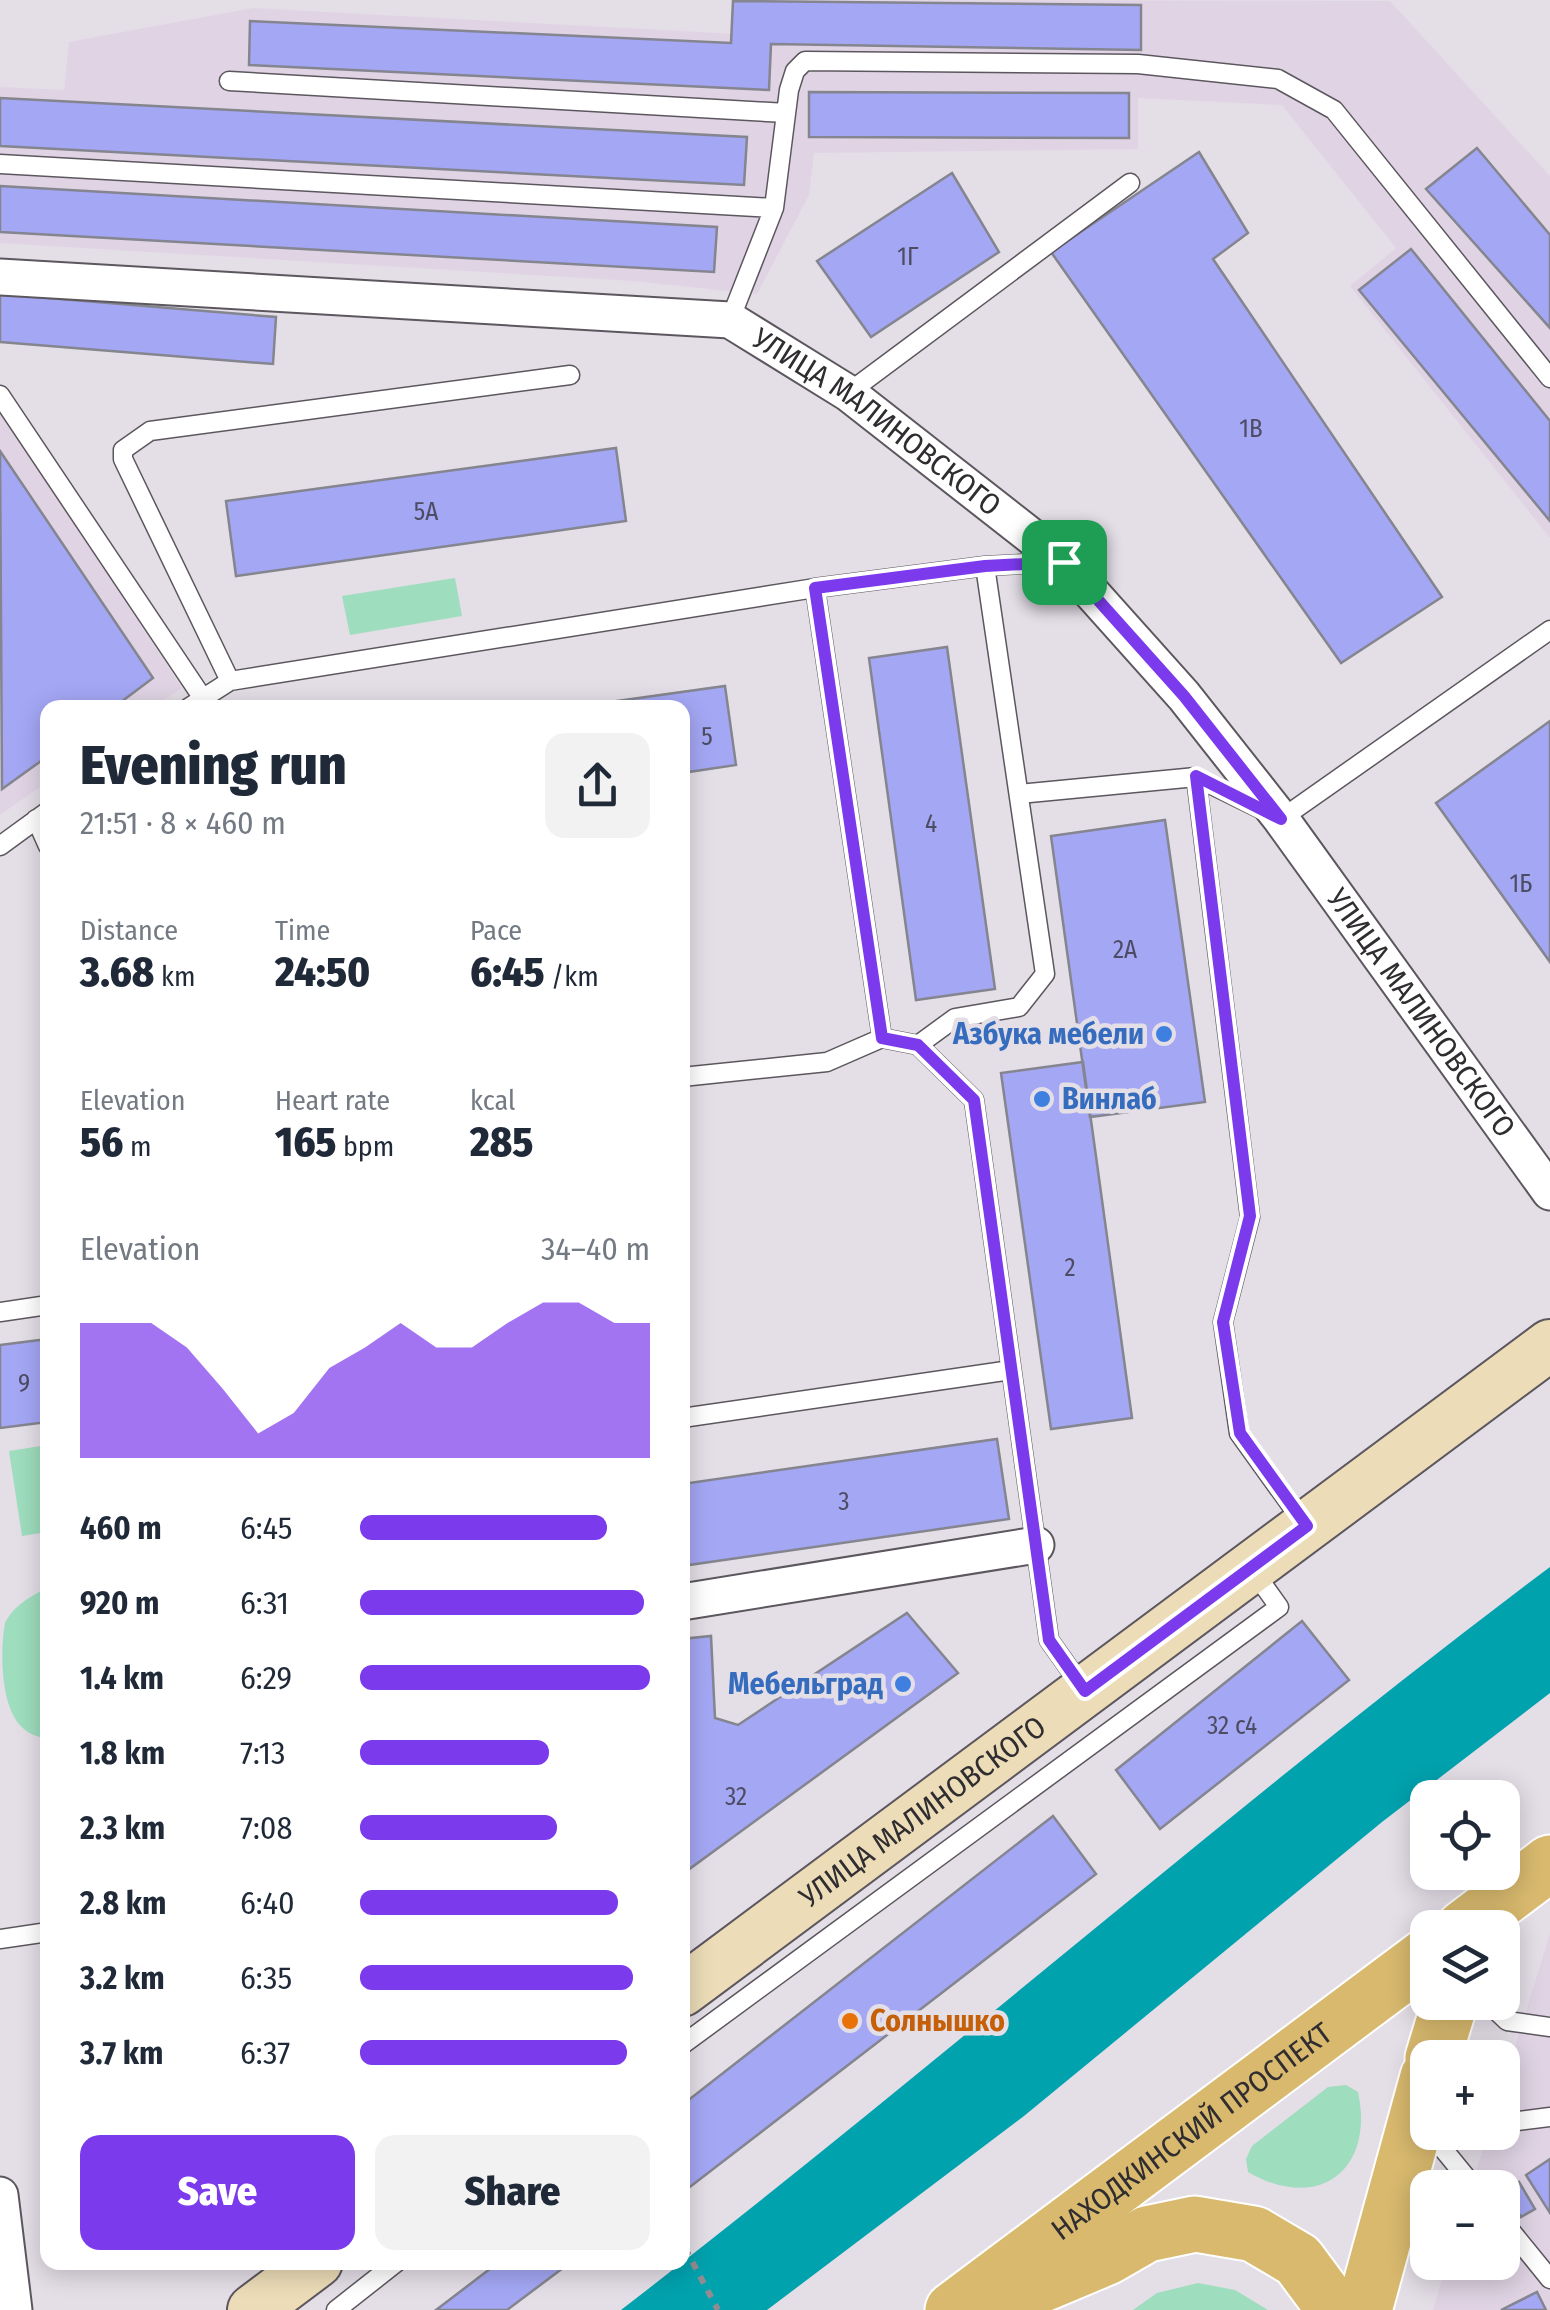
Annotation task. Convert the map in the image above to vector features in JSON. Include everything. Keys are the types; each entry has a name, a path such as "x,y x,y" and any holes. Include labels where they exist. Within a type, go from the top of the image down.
{"main road":[{"name":"УЛИЦА МАЛИНОВСКОГО","path":"690,1984 1550,1346"},
{"path":"1488,1910 1550,1863"},
{"path":"1515,1910 1550,1874"},
{"name":"НАХОДКИНСКИЙ ПРОСПЕКТ","path":"953,2310 1410,1968"},
{"path":"1065,2310 1075,2290 1216,2136 1320,2035"},
{"path":"1364,2310 1421,2150"},
{"path":"983,2310 1107,2258 1147,2234 1195,2224 1254,2234 1298,2260 1335,2310"},
{"path":"253,2310 306,2270"}],"street":[{"name":"УЛИЦА МАЛИНОВСКОГО","path":"0,277 730,320 848,393 1064,562 1184,696 1281,819 1550,1192"},
{"path":"690,1601 1036,1545"},
{"path":"0,2195 14,2310"}],"lane":[{"path":"730,320 774,208 794,71 806,61 1138,64 1278,78 1334,110 1550,378"},
{"path":"229,82 786,113"},
{"path":"0,164 774,208"},
{"path":"848,393 1130,183"},
{"path":"230,681 123,450 150,432 570,375"},
{"path":"0,395 194,700"},
{"path":"198,700 230,681 815,588 985,566 1064,562"},
{"path":"918,1045 955,1018 1019,1007 1045,974 985,566"},
{"path":"815,588 882,1038"},
{"path":"1019,794 1196,776 1281,819 1550,630"},
{"path":"1196,776 1250,1216 1223,1322 1240,1433 1307,1526"},
{"path":"0,846 40,816"},
{"path":"690,1076 827,1062 882,1038 918,1045 974,1100 1049,1640 1085,1691"},
{"path":"0,1312 40,1305"},
{"path":"690,1417 1011,1370"},
{"path":"690,2039 1279,1606 1251,1567"},
{"path":"0,1939 40,1933"},
{"path":"1507,2020 1550,2027"},
{"path":"1520,2120 1550,2116"},
{"path":"1442,2150 1460,2170"},
{"path":"1520,2242 1550,2279"},
{"path":"336,2310 387,2270"}],"path":[{"path":"690,2256 718,2310"}],"shaded area":[{"path":"793,0 1390,1 1550,176 1550,538 1350,286 1396,248 1282,105 1138,98 1138,149 814,153 809,195 757,294 633,281 0,243 0,87 64,90 69,42 253,8 790,37"},
{"path":"0,410 182,688 164,700 40,700 40,787 0,815"},
{"path":"1550,1934 1550,2310 1433,2310 1442,2280 1520,2280 1520,2170 1476,2170 1483,2150 1520,2150 1517,2040"}],"green space":[{"path":"455,578 462,616 350,635 342,596"},
{"path":"40,1446 40,1533 22,1536 9,1451"},
{"path":"40,1592 40,1737 16,1720 4,1679 5,1623 23,1602"},
{"path":"1346,2085 1358,2092 1361,2120 1358,2143 1336,2177 1297,2188 1274,2184 1248,2172 1246,2159 1252,2146 1328,2087"},
{"path":"1198,2283 1235,2290 1268,2310 1133,2310 1157,2293"}],"water":[{"path":"1550,1567 1550,1693 1437,1780 1410,1780 1410,1800 1024,2116 767,2310 621,2310 672,2270 690,2270 690,2256 1315,1749"}],"building":[{"path":"733,1 1141,5 1141,50 771,44 769,90 249,65 250,21 731,43"},
{"path":"809,92 1129,93 1129,138 809,137"},
{"path":"0,98 747,137 744,185 0,146"},
{"path":"1477,148 1550,235 1550,328 1426,189"},
{"path":"1199,152 1248,233 1213,259 1442,597 1341,663 1051,252"},
{"path":"952,173 999,252 871,337 817,261"},
{"path":"0,186 717,227 714,272 0,232"},
{"path":"1411,249 1550,421 1550,521 1359,290"},
{"path":"0,294 276,317 273,364 0,342"},
{"path":"616,448 626,521 236,576 226,501"},
{"path":"0,451 153,678 124,700 40,700 40,762 2,789"},
{"path":"947,647 995,989 916,1000 869,658"},
{"path":"725,686 736,765 690,772 690,700 624,700"},
{"path":"1550,721 1550,962 1436,803"},
{"path":"1165,820 1205,1102 1090,1117 1051,836"},
{"path":"1083,1062 1132,1418 1051,1429 1001,1073"},
{"path":"40,1340 40,1423 0,1428 0,1345"},
{"path":"997,1439 1009,1519 690,1565 690,1483"},
{"path":"907,1613 958,1673 690,1869 690,1638 711,1636 715,1718 738,1725"},
{"path":"1302,1621 1349,1680 1160,1829 1116,1770"},
{"path":"1053,1816 1096,1874 690,2187 690,2099"},
{"path":"1550,2159 1550,2213 1526,2175"},
{"path":"1520,2184 1535,2209 1520,2215"},
{"path":"488,2270 560,2270 507,2310 436,2310"},
{"path":"1537,2292 1546,2310 1501,2310"}],"place":[{"name":"Азбука мебели","path":"1164,1034"},
{"name":"Винлаб","path":"1042,1099"},
{"name":"Мебельград","path":"903,1684"},
{"name":"Солнышко","path":"850,2021"}],"route":[{"path":"1064,562 1184,696 1281,819 1196,776 1250,1216 1223,1322 1240,1433 1307,1526 1085,1691 1049,1640 974,1100 918,1045 882,1038 815,588 985,566 1064,562"}]}
